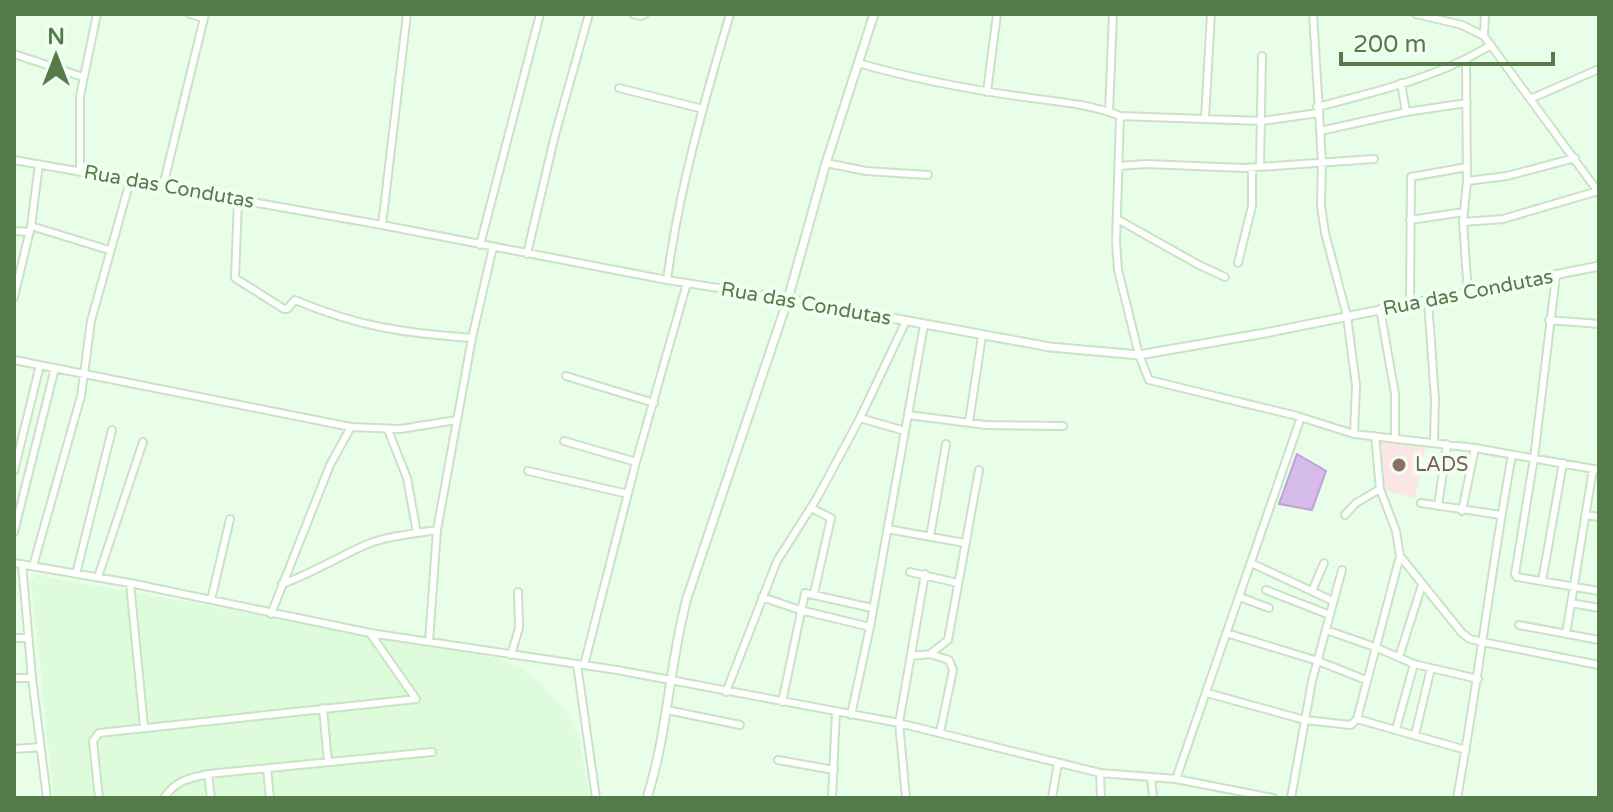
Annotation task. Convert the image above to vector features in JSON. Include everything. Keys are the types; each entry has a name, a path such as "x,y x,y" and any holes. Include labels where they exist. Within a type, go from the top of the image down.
{"street":[{"path":"80,172 79,110 97,14"},
{"path":"163,186 205,16 190,14"},
{"path":"382,225 407,14"},
{"path":"480,245 540,14"},
{"path":"527,254 555,135 589,14"},
{"path":"633,14 645,14"},
{"path":"667,280 676,216 730,14"},
{"path":"647,798 659,760 675,649 687,598 771,341 788,299 826,163 874,14"},
{"path":"987,92 997,14"},
{"path":"1109,112 1113,14"},
{"path":"1205,118 1211,14"},
{"path":"1313,14 1323,219 1347,316 1356,385 1354,434"},
{"path":"1416,14 1438,16 1484,36 1599,192 1503,219 1463,222"},
{"path":"1484,36 1485,14"},
{"path":"858,63 904,76 1120,116 1262,121 1318,110 1401,83 1466,60 1491,45"},
{"path":"14,54 83,77"},
{"path":"1260,167 1262,56"},
{"path":"1466,60 1467,181 1463,222 1468,293"},
{"path":"1530,99 1599,69"},
{"path":"1401,83 1406,112"},
{"path":"619,88 703,109"},
{"path":"1320,131 1406,112 1467,103"},
{"path":"1120,116 1118,270 1147,378 1301,417 1354,434 1434,442 1596,469 1589,492 1566,634"},
{"path":"1467,181 1507,176 1575,158"},
{"path":"1120,166 1252,168 1374,159"},
{"name":"Rua das Condutas","path":"14,160 982,336 1065,349 1139,355 1220,342 1599,266"},
{"path":"826,163 866,171 928,175"},
{"path":"14,297 31,229 39,164"},
{"path":"1410,304 1411,177 1467,167"},
{"path":"1238,263 1252,206 1252,168"},
{"path":"33,566 74,424 91,321 130,181"},
{"path":"238,200 235,278 284,309 295,300 327,315 388,330 472,338"},
{"path":"1410,220 1464,212"},
{"path":"1117,219 1225,277"},
{"path":"14,231 31,229 109,250"},
{"path":"429,642 437,530 472,338 493,247"},
{"path":"1556,276 1534,458 1515,574 1517,577 1599,591"},
{"path":"596,798 580,665 687,283"},
{"path":"1428,301 1435,399 1434,442"},
{"path":"1380,309 1395,394 1395,438"},
{"path":"1549,320 1599,324"},
{"path":"726,692 777,561 811,508 860,418 906,321"},
{"path":"851,715 870,627 924,325"},
{"path":"969,422 982,336"},
{"path":"14,360 351,427 409,429 457,420"},
{"path":"14,471 40,365"},
{"path":"14,532 55,368"},
{"path":"566,376 654,403"},
{"path":"908,415 1012,426 1063,426"},
{"path":"1176,779 1301,417"},
{"path":"860,418 905,431"},
{"path":"271,614 330,465 351,427"},
{"path":"76,574 112,430"},
{"path":"388,430 407,478 417,533"},
{"path":"1207,693 1305,720 1351,725 1357,719 1400,556 1396,531 1380,489 1375,436"},
{"path":"564,441 636,462"},
{"path":"98,577 143,442"},
{"path":"930,537 946,444"},
{"path":"1438,506 1447,444"},
{"path":"1462,511 1475,448"},
{"path":"1457,798 1512,455"},
{"path":"1542,581 1563,463"},
{"path":"930,654 948,640 979,470"},
{"path":"528,471 628,494"},
{"path":"1345,515 1356,503 1380,489"},
{"path":"1589,492 1599,494"},
{"path":"1421,503 1501,515"},
{"path":"811,508 831,518 814,593"},
{"path":"1585,515 1599,517"},
{"path":"211,600 230,519"},
{"path":"887,529 965,543"},
{"path":"282,584 308,575 363,546 437,530"},
{"path":"1400,556 1470,639 1599,665"},
{"path":"1251,563 1333,601"},
{"path":"1312,591 1324,563"},
{"path":"47,798 18,564 130,583 370,633 580,665 899,723 1100,773 1176,779 1273,798"},
{"path":"1291,798 1318,661 1342,570"},
{"path":"910,572 958,583"},
{"path":"906,798 899,723 925,574"},
{"path":"130,583 144,727"},
{"path":"1399,657 1422,584"},
{"path":"1266,590 1330,615"},
{"path":"511,655 519,628 518,592"},
{"path":"782,702 803,595 806,592 814,593 872,608"},
{"path":"762,597 870,627"},
{"path":"1240,597 1269,608"},
{"path":"1571,603 1599,608"},
{"path":"1519,625 1599,640"},
{"path":"1326,630 1414,664 1478,679"},
{"path":"99,798 93,741 95,736 109,731 416,699 370,633"},
{"path":"1226,633 1318,661 1366,680"},
{"path":"14,638 28,638"},
{"path":"911,656 930,654 952,664 940,732"},
{"path":"1396,729 1414,664"},
{"path":"1415,735 1431,668"},
{"path":"14,678 32,678"},
{"path":"323,708 328,762"},
{"path":"667,710 740,725"},
{"path":"832,798 836,712"},
{"path":"1357,719 1466,750"},
{"path":"14,749 40,747"},
{"path":"164,798 177,784 188,778 208,774 432,752"},
{"path":"778,760 834,770"},
{"path":"1052,798 1058,763"},
{"path":"267,768 270,798"},
{"path":"1100,773 1101,798"},
{"path":"208,774 211,798"},
{"path":"1151,777 1153,798"}],"shaded area":[{"path":"1381,439 1426,445 1415,498 1381,490"},
{"path":"1297,454 1326,471 1312,510 1279,504"},
{"path":"37,575 497,658 517,666 537,680 568,714 579,737 590,798 54,798 31,581"}],"place":[{"name":"LADS","path":"1399,465"}]}
